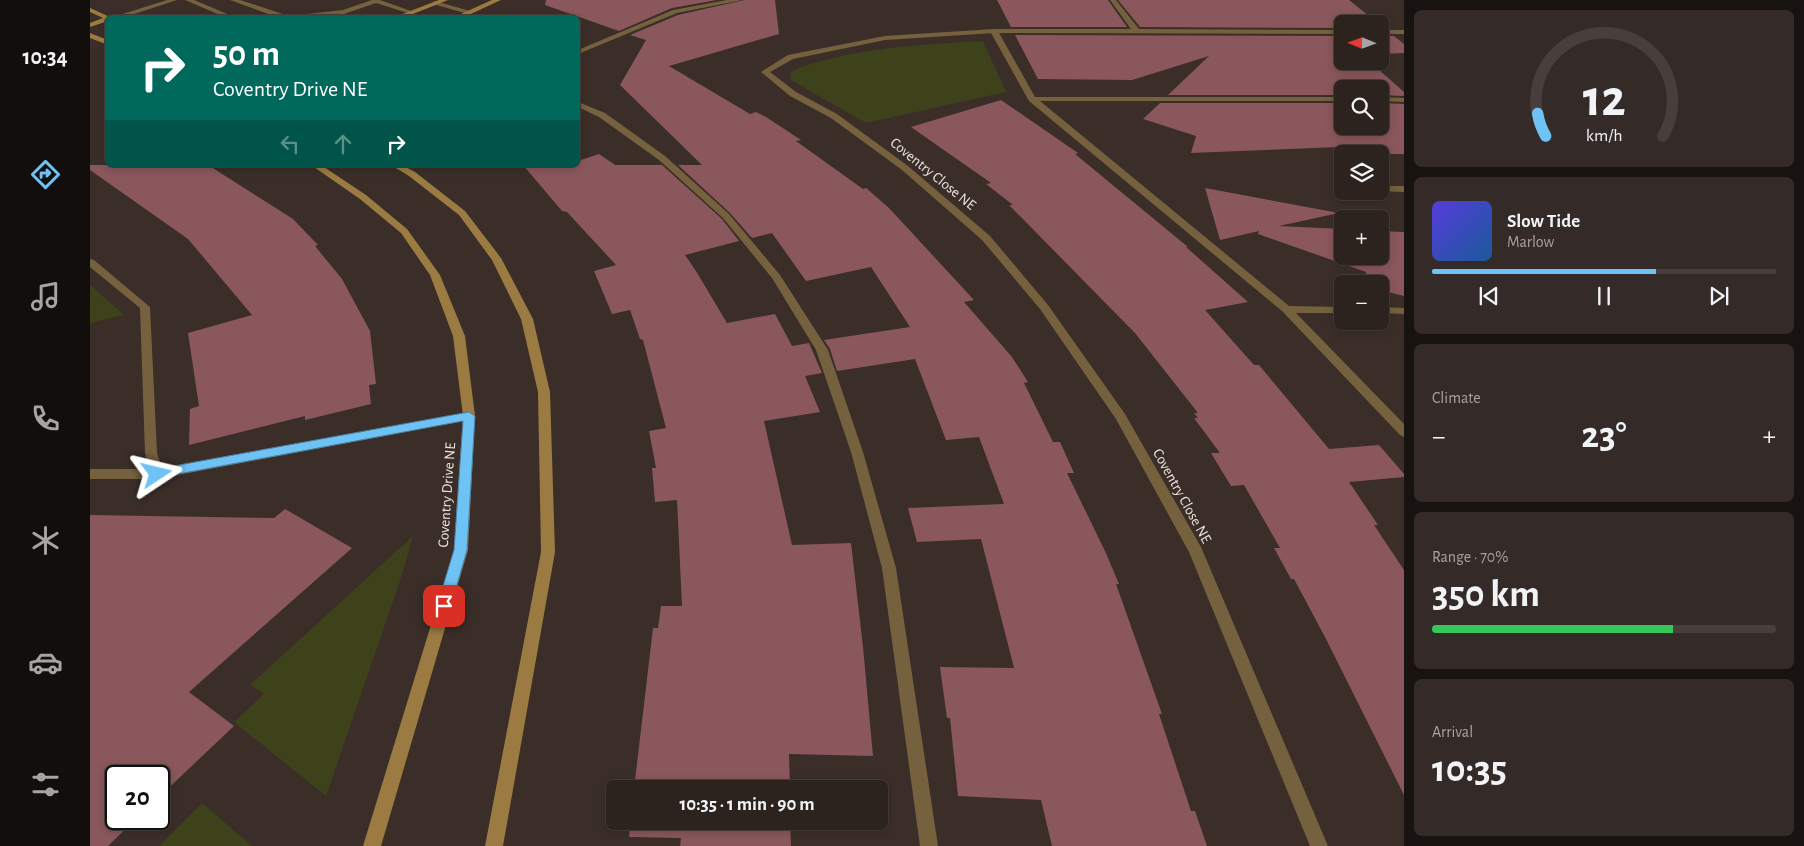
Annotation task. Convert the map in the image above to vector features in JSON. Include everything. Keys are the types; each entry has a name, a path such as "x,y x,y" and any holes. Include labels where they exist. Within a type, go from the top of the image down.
{"street":[{"path":"123,15 174,0"},
{"path":"188,0 226,15"},
{"path":"233,0 280,15"},
{"path":"403,15 445,0"},
{"path":"462,15 498,0"},
{"path":"580,51 675,12 739,0"},
{"path":"1113,0 1137,32"},
{"path":"316,15 344,12 376,1 411,12"},
{"path":"436,3 468,12"},
{"path":"90,10 105,17"},
{"path":"90,25 105,19"},
{"path":"994,31 1032,99 1286,309 1404,432"},
{"name":"Coventry Close NE","path":"1319,846 1196,551 1121,417 1044,307 986,238 905,168 834,116 793,94 765,72 791,57 885,38 994,31 1334,32"},
{"path":"1389,32 1404,32"},
{"path":"90,34 105,42"},
{"path":"1032,99 1334,99"},
{"path":"1389,100 1404,100"},
{"path":"580,105 602,115 662,158 726,216 776,277 822,350 858,452 889,568 929,846"},
{"name":"Coventry Drive NE","path":"318,167 363,197 404,230 435,275 459,336 469,416 461,550 372,846"},
{"path":"399,167 412,174 462,213 497,260 527,318 544,392 548,552 494,846"},
{"path":"1389,189 1404,189"},
{"path":"90,262 145,307 151,453 157,474"},
{"path":"1286,309 1334,310"},
{"path":"1389,310 1404,311"},
{"path":"90,474 157,474 469,416"}],"green space":[{"path":"983,41 1006,92 866,123 791,80 790,73 799,68 867,51 906,46"},
{"path":"90,285 124,315 90,323"},
{"path":"413,536 401,578 326,796 234,722 264,694 250,685"},
{"path":"202,803 252,846 159,846"}],"building":[{"path":"546,0 717,0 672,8 619,31 580,17 580,15 573,15 545,5"},
{"path":"744,0 775,0 779,34 669,66 750,114 756,112 766,117 801,140 796,141 863,189 866,188 889,208 974,300 964,302 1012,357 1028,382 1024,383 1053,442 1060,442 1074,473 1067,473 1119,584 1116,584 1162,714 1159,714 1191,811 1195,811 1207,846 1052,846 1041,800 958,796 950,718 947,718 940,667 1014,668 981,539 917,542 908,508 1004,504 979,437 946,440 915,359 837,371 830,349 824,340 910,327 871,267 806,281 772,233 752,238 730,213 678,165 702,165 620,85 646,40 630,35 678,15"},
{"path":"997,0 1108,0 1127,27 1011,27"},
{"path":"1118,0 1349,0 1368,15 1334,15 1334,28 1140,27"},
{"path":"1015,35 1334,36 1334,70 1379,70 1404,92 1404,96 1389,95 1389,80 1334,80 1334,95 1168,95 1209,56 1132,80 1038,79"},
{"path":"1389,36 1394,36 1404,44 1404,53 1389,54"},
{"path":"1001,100 1078,153 1075,154 1188,247 1186,247 1248,302 1205,310 1254,365 1259,365 1329,449 1379,445 1404,474 1404,477 1349,482 1378,525 1374,525 1404,570 1404,795 1326,639 1294,579 1291,579 1274,548 1280,548 1244,485 1231,486 1211,453 1220,453 1194,418 1198,418 1194,413 1198,413 1135,333 1009,205 1013,205 986,184 991,183 911,127"},
{"path":"1160,103 1334,103 1334,135 1389,135 1389,103 1404,104 1404,154 1389,154 1389,145 1334,145 1334,147 1191,153 1196,136 1143,119"},
{"path":"599,154 615,165 662,165 722,219 739,241 685,255 727,323 775,314 792,346 809,343 822,373 805,376 820,412 764,421 792,545 851,543 873,756 789,754 790,780 635,780 653,628 658,628 661,606 682,606 677,500 655,502 652,468 656,468 649,431 666,428 643,340 640,339 630,310 612,314 594,271 616,265 567,212 562,211 525,167 580,167 580,160"},
{"path":"90,165 105,165 105,167 211,167 293,219 318,245 315,246 342,279 370,331 376,384 369,385 371,404 305,420 305,416 189,445 190,409 199,406 188,333 252,315 188,239 90,170"},
{"path":"1205,188 1334,212 1334,214 1279,226 1334,229 1334,261 1258,234 1259,231 1220,240"},
{"path":"1389,231 1404,232 1404,296 1389,292 1389,275 1366,275 1366,272 1346,265 1389,265"},
{"path":"285,509 352,548 189,692 234,726 170,787 170,765 105,765 105,830 125,830 108,846 90,846 90,515 274,518"},
{"path":"630,830 790,830 791,846 680,846 681,838 629,837"}],"route":[{"path":"157,474 469,416 461,550 444,606"}]}
